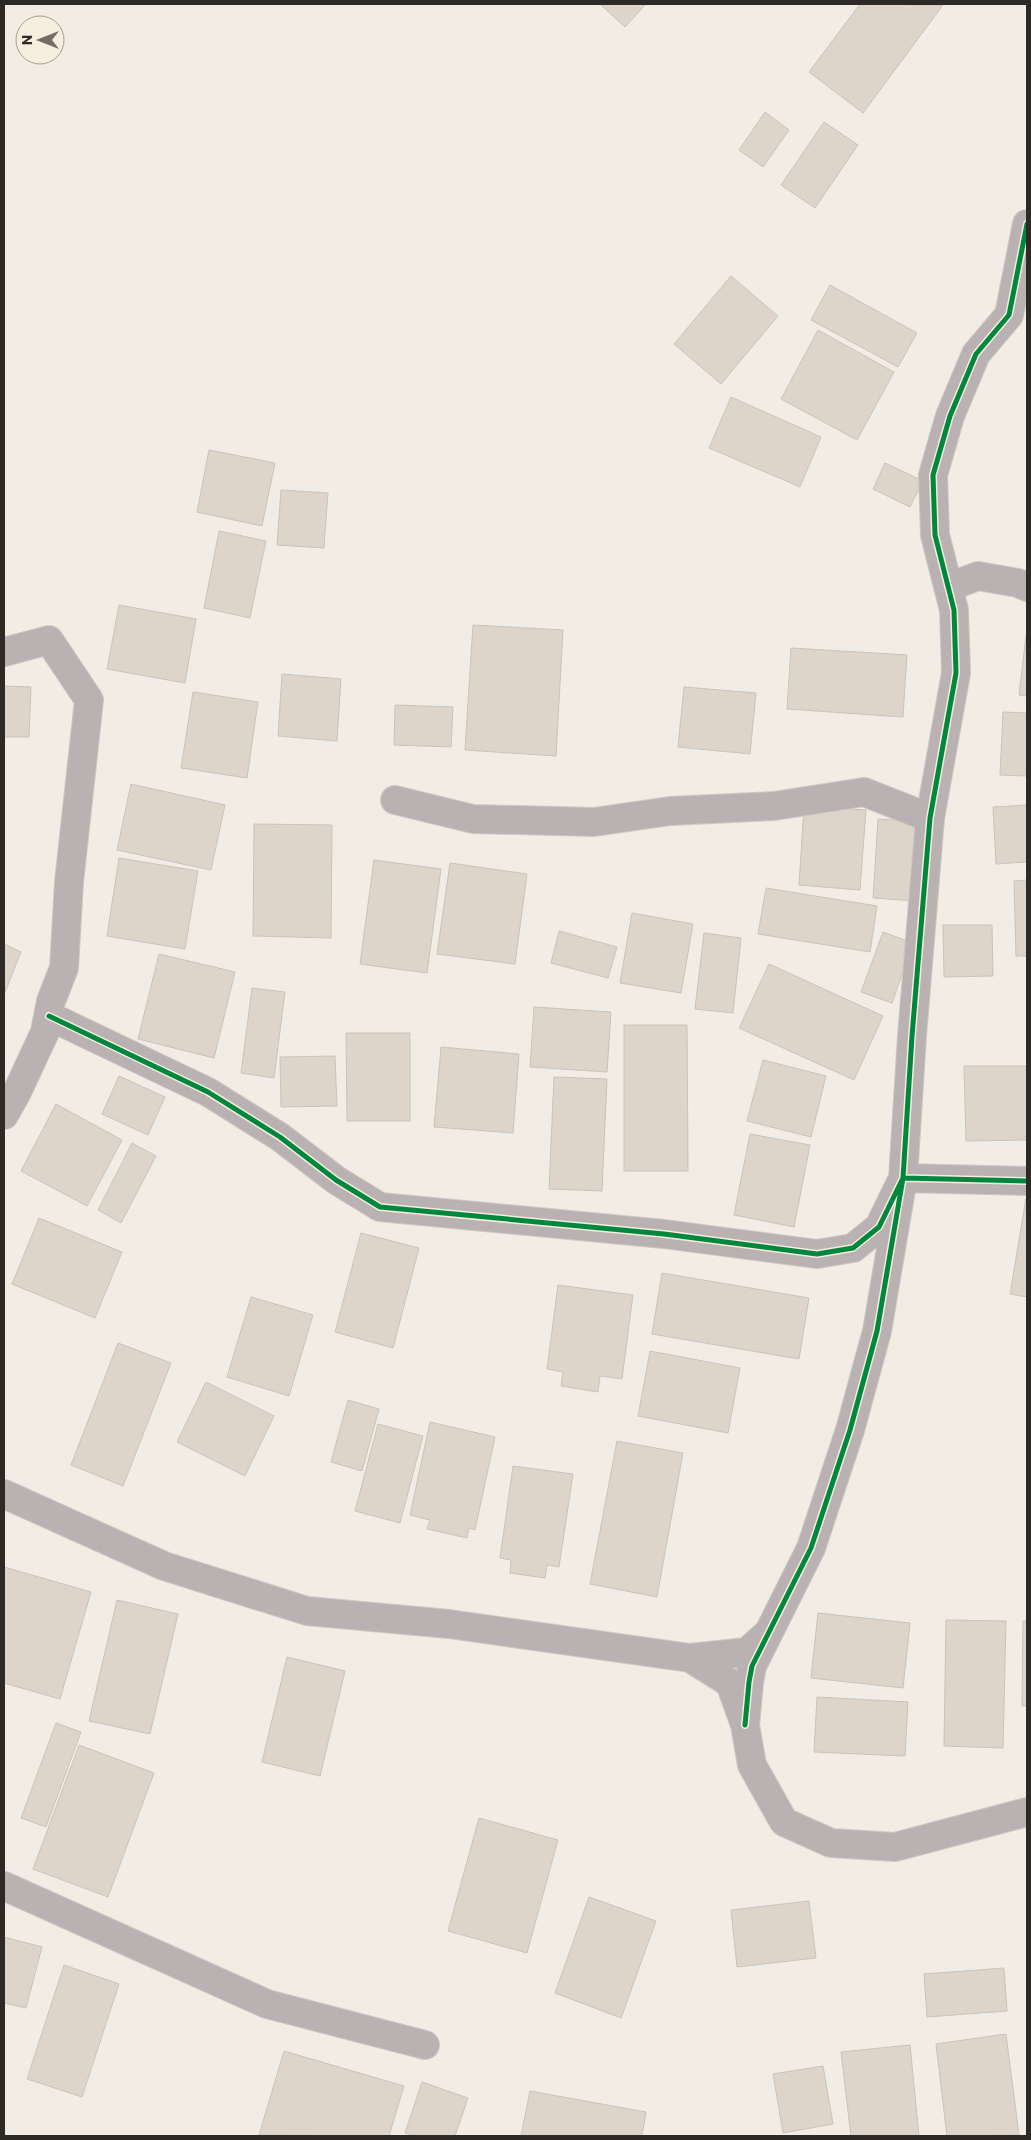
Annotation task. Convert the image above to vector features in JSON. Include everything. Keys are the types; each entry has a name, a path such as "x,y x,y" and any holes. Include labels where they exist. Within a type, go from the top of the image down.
{"street":[{"path":"745,1725 748,1682 752,1666 812,1548 850,1430 877,1331 903,1178 912,1036 930,818 956,673 954,610 935,535 933,475 950,416 976,354 1018,318 1027,224"},
{"path":"949,587 978,576 1018,583 1027,587"},
{"path":"4,652 49,640 90,700 70,872 64,968 51,1000 45,1032 4,1115"},
{"path":"396,800 473,819 594,822 670,811 774,806 864,792 930,818"},
{"path":"49,1016 208,1092 280,1137 336,1180 380,1207 664,1234 817,1254 853,1248 879,1227 903,1178"},
{"path":"903,1178 1027,1181"},
{"path":"4,1494 164,1566 307,1611 449,1624 690,1658 747,1652 770,1631"},
{"path":"690,1658 730,1683 745,1725 752,1765 784,1822 831,1843 895,1847 1027,1812"},
{"path":"4,1886 267,2004 425,2045"}],"building":[{"path":"600,4 646,4 625,27"},
{"path":"860,4 943,5 863,113 809,72"},
{"path":"765,112 789,130 763,167 739,150"},
{"path":"824,122 858,145 815,208 781,185"},
{"path":"731,276 778,316 721,384 674,344"},
{"path":"830,285 917,333 898,367 811,320"},
{"path":"818,330 894,372 857,440 781,399"},
{"path":"731,397 821,437 800,487 709,448"},
{"path":"209,450 275,463 262,526 197,512"},
{"path":"885,463 923,481 910,507 873,489"},
{"path":"281,490 328,493 324,548 277,545"},
{"path":"219,531 266,541 250,618 204,608"},
{"path":"119,605 196,619 185,683 107,669"},
{"path":"473,625 563,630 556,756 465,750"},
{"path":"1027,637 1027,696 1019,695"},
{"path":"791,648 907,655 903,717 787,709"},
{"path":"282,674 341,679 337,741 278,736"},
{"path":"4,686 31,687 29,737 4,737"},
{"path":"684,687 756,693 750,754 678,747"},
{"path":"193,692 258,702 247,778 181,768"},
{"path":"395,705 453,707 451,747 394,745"},
{"path":"1003,712 1027,713 1027,776 1000,775"},
{"path":"131,784 225,805 211,870 117,850"},
{"path":"1027,805 1027,862 996,864 993,807"},
{"path":"804,806 866,810 860,890 799,885"},
{"path":"878,819 922,822 916,901 873,898"},
{"path":"254,824 332,825 331,938 253,936"},
{"path":"119,858 198,871 185,949 107,936"},
{"path":"374,860 441,869 427,973 360,964"},
{"path":"450,863 527,874 515,964 437,954"},
{"path":"1027,880 1027,956 1016,956 1014,881"},
{"path":"766,888 877,906 870,952 758,934"},
{"path":"632,913 693,924 681,993 620,983"},
{"path":"943,925 992,925 993,976 944,977"},
{"path":"559,931 617,947 608,978 551,963"},
{"path":"883,932 913,943 892,1003 861,992"},
{"path":"704,933 741,938 733,1013 695,1009"},
{"path":"4,944 21,952 4,995"},
{"path":"159,954 235,972 214,1058 138,1039"},
{"path":"769,964 883,1016 854,1080 739,1028"},
{"path":"252,988 285,992 274,1078 241,1073"},
{"path":"534,1007 611,1012 607,1072 530,1067"},
{"path":"624,1025 687,1025 688,1171 624,1171"},
{"path":"346,1033 410,1033 410,1121 347,1121"},
{"path":"441,1047 519,1054 513,1133 434,1127"},
{"path":"335,1056 337,1106 281,1107 280,1057"},
{"path":"763,1060 826,1076 811,1137 747,1121"},
{"path":"964,1066 1027,1066 1027,1140 966,1141"},
{"path":"119,1076 165,1097 148,1135 102,1114"},
{"path":"554,1077 607,1079 602,1191 549,1189"},
{"path":"56,1104 122,1140 87,1206 21,1171"},
{"path":"750,1134 810,1145 794,1227 734,1215"},
{"path":"132,1143 156,1156 121,1223 98,1210"},
{"path":"1027,1199 1027,1297 1010,1294"},
{"path":"39,1218 122,1252 95,1318 12,1284"},
{"path":"361,1233 419,1248 393,1348 335,1332"},
{"path":"662,1273 809,1298 799,1359 652,1334"},
{"path":"558,1285 633,1295 622,1379 600,1376 598,1392 561,1386 563,1372 547,1369"},
{"path":"251,1297 313,1315 289,1396 227,1377"},
{"path":"118,1343 171,1363 123,1486 71,1465"},
{"path":"650,1351 740,1368 728,1433 638,1416"},
{"path":"206,1382 274,1416 245,1476 177,1442"},
{"path":"348,1400 379,1409 362,1471 331,1462"},
{"path":"430,1422 495,1437 475,1530 469,1528 467,1538 427,1529 430,1520 410,1515"},
{"path":"378,1424 423,1436 400,1523 355,1511"},
{"path":"617,1441 683,1453 657,1597 590,1584"},
{"path":"513,1466 573,1474 559,1567 547,1565 545,1578 510,1573 511,1560 500,1558"},
{"path":"4,1567 91,1592 60,1699 4,1683"},
{"path":"117,1600 178,1614 150,1734 89,1721"},
{"path":"818,1613 910,1623 903,1688 811,1678"},
{"path":"946,1620 1006,1621 1003,1748 944,1746"},
{"path":"1023,1621 1027,1621 1027,1706 1022,1706"},
{"path":"287,1657 345,1671 320,1776 262,1762"},
{"path":"817,1697 908,1702 905,1756 814,1752"},
{"path":"56,1723 81,1732 46,1827 21,1818"},
{"path":"79,1745 154,1773 108,1897 33,1869"},
{"path":"479,1818 558,1840 527,1953 448,1931"},
{"path":"589,1897 656,1921 621,2018 555,1993"},
{"path":"809,1901 816,1958 737,1967 731,1910"},
{"path":"4,1937 42,1947 26,2008 4,2003"},
{"path":"64,1965 119,1984 82,2097 27,2079"},
{"path":"1004,1968 1007,2011 927,2017 924,1974"},
{"path":"1006,2034 1019,2135 947,2136 936,2044"},
{"path":"910,2045 919,2136 851,2136 841,2052"},
{"path":"284,2051 404,2086 389,2136 259,2135"},
{"path":"823,2066 833,2124 783,2133 773,2074"},
{"path":"422,2082 468,2098 455,2136 416,2136 405,2133"},
{"path":"530,2091 646,2112 642,2136 521,2136"}],"cycle path":[{"path":"745,1725 752,1666 811,1548 850,1430 877,1331 903,1178 912,1036 930,818 956,673 954,610 935,535 933,475 950,416 976,354 1009,315 1027,224"},
{"path":"49,1016 208,1092 280,1137 336,1180 380,1207 664,1234 817,1254 853,1248 879,1227 903,1178 1027,1181"}]}
